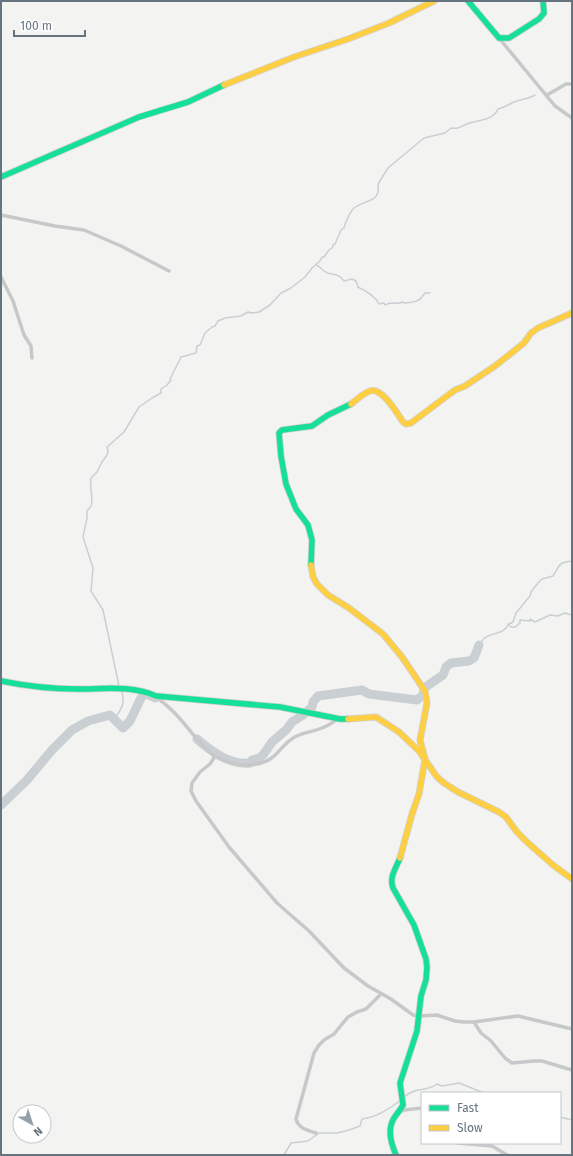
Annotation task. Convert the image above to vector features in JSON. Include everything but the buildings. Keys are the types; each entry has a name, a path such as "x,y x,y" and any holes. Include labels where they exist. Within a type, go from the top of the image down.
{"street":[{"path":"1,177 139,117 188,102 219,87 294,57 362,34 434,1"},
{"path":"468,1 556,106 572,118"},
{"path":"499,38 509,38 539,19 544,13 543,1"},
{"path":"547,95 562,86 572,84"},
{"path":"1,215 55,226 84,230 121,246 169,271"},
{"path":"1,278 13,301 24,336 31,346 32,358"},
{"path":"396,1155 391,1143 391,1123 403,1102 400,1083 415,1038 421,996 427,974 426,959 414,925 391,882 402,854 412,814 420,794 425,759 420,740 427,703 425,691 402,657 383,634 356,613 322,590 313,577 311,566 312,540 308,525 296,508 286,484 279,433 282,430 312,426 328,415 353,403 368,391 373,390 378,391 383,395 403,422 406,424 410,423 434,407 455,390 465,386 495,366 524,343 531,333 538,328 572,313"},
{"path":"1,681 20,685 80,689 126,688 148,692 156,696 175,712 201,744 213,755 234,763 248,765 265,762 293,738 325,727 340,719"},
{"path":"156,696 280,707 340,719 376,717 410,742 419,751 437,777 444,783 506,817 517,832 527,842 572,879"},
{"path":"213,755 214,758 210,764 200,772 192,783 191,791 196,801 218,832 260,885 277,903 309,931 344,968 368,986 410,1013 419,1016 437,1015 454,1021 474,1022 518,1016 572,1029"},
{"path":"316,1133 304,1129 298,1124 296,1119 314,1053 319,1045 334,1034 348,1017 366,1009 381,994"},
{"path":"474,1022 481,1033 492,1041 505,1058 512,1064 542,1061 572,1070"},
{"path":"397,1113 404,1110 421,1108"},
{"path":"469,1144 492,1146 507,1155"}],"waterway":[{"path":"119,686 103,610 91,591 93,568 83,537 87,511 92,503 91,478 97,472 107,455 107,447 124,432 139,407 161,393 161,389 171,380 170,379 181,357 196,353 197,346 200,345 205,333 215,326 218,321 225,318 241,316 248,312 259,312 270,305 281,293 291,288 305,277 322,257 324,257 333,247 354,208 375,198 378,190 378,184 388,168 424,138 445,133 451,128 458,128 484,120 496,113 498,109 535,95"},
{"path":"316,265 329,274 339,276 344,281 352,279 356,281 358,287 373,296 379,304 384,303 385,305 390,303 414,302 420,299 425,293 430,293"},
{"path":"509,624 513,622 516,613 530,596 531,592 538,583 542,579 553,576 562,563 572,561"},
{"path":"479,645 486,637 502,631 508,624 511,627 515,627 520,623 520,620 530,621 530,619 535,622 550,615 558,616 565,613 572,615"},
{"path":"197,739 209,749 228,760 250,763 252,760 263,755 272,742 286,730 292,722 312,707 313,702 318,696 362,690 369,694 417,700 423,695 424,689 443,675 446,667 451,663 469,661 474,658 479,645"},
{"path":"114,719 123,702 121,689"},
{"path":"1,805 27,780 52,750 72,730 88,721 110,715 123,728 130,721 145,693 155,698"},
{"path":"404,1097 413,1091 429,1088 437,1084 442,1086 459,1083 482,1092"},
{"path":"284,1155 291,1143 308,1141 319,1133 337,1133 360,1126 362,1119 383,1112 401,1100"},
{"path":"561,1117 572,1120"}],"traffic: fast":[{"path":"468,1 499,38 509,38 539,19 544,13 543,1"},
{"path":"1,177 139,117 188,102 224,85"},
{"path":"311,565 312,540 308,525 296,509 286,484 279,433 282,430 312,426 328,415 351,404"},
{"path":"1,681 29,686 58,688 117,688 137,690 156,696 280,707 340,719 348,719"},
{"path":"396,1155 391,1141 390,1132 394,1118 403,1105 400,1083 417,1031 421,996 426,980 427,967 426,959 414,925 392,884 394,873 400,858"}],"traffic: slow":[{"path":"224,85 294,57 348,39 389,23 434,1"},
{"path":"351,404 365,393 375,391 389,402 403,422 406,424 411,423 455,390 465,386 495,366 524,343 531,333 538,328 572,313"},
{"path":"311,565 313,577 317,584 328,595 349,608 383,634 402,657 425,691 427,703 420,740 425,759 419,794 400,858"},
{"path":"348,719 376,717 399,732 419,751 437,777 444,783 506,817 517,832 527,842 553,865 572,879"}]}
